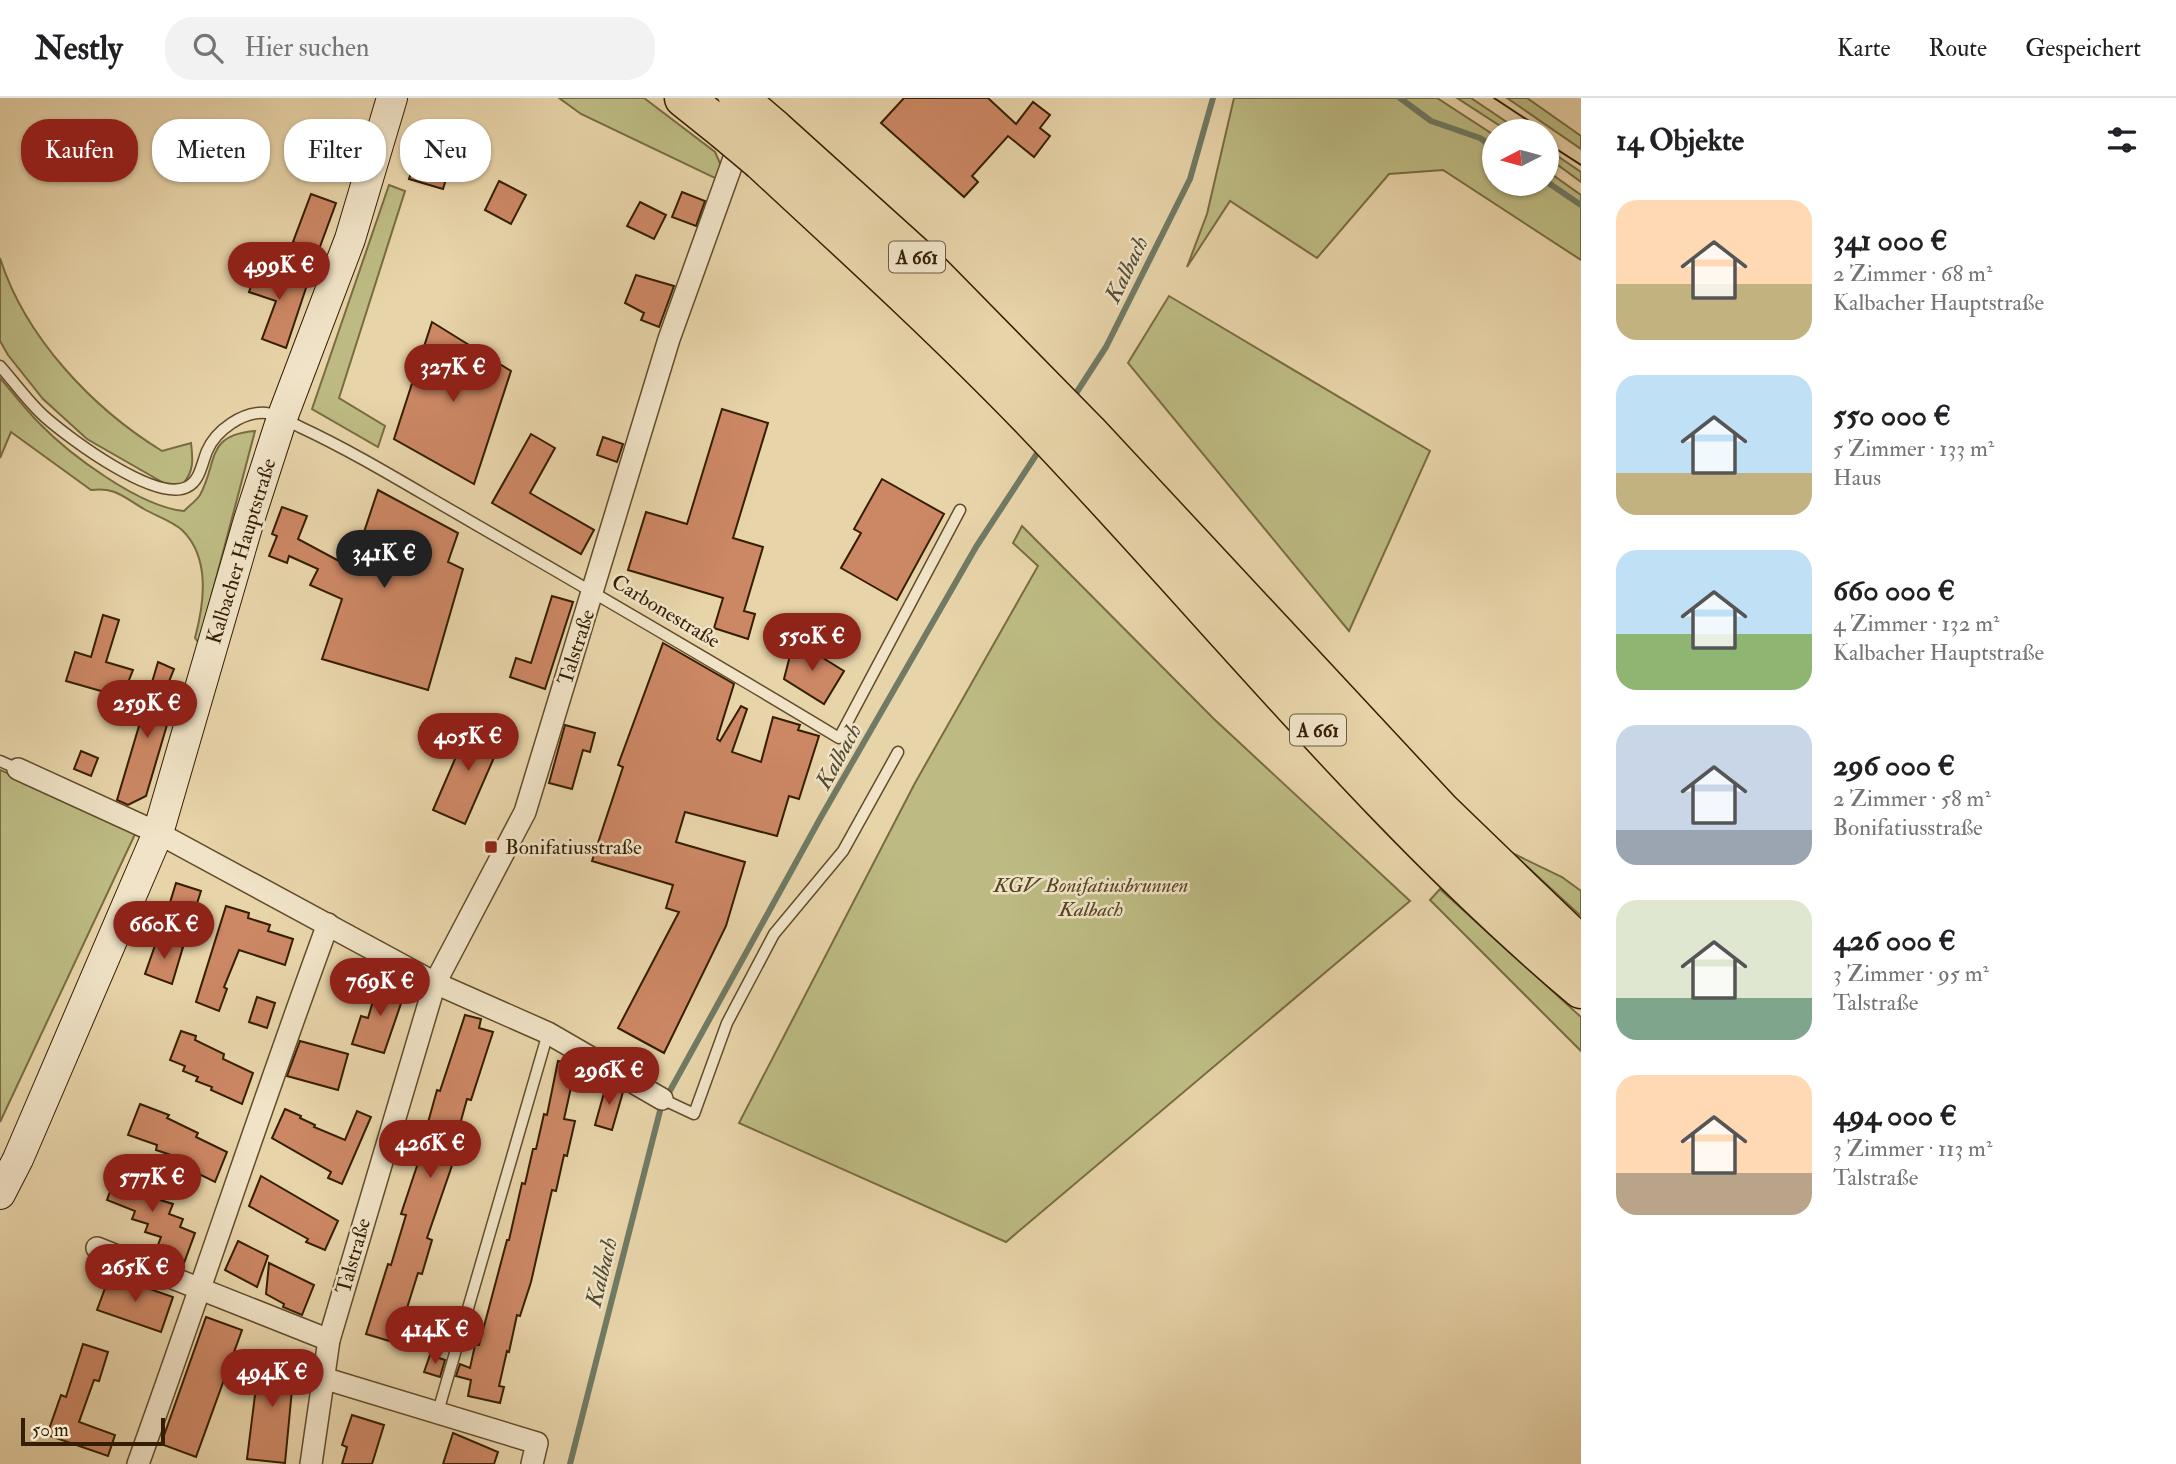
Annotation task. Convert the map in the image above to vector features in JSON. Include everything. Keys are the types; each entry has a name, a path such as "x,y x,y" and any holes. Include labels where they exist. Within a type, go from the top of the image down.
{"highway":[{"name":"A 661","path":"684,98 764,129 895,285 1042,408 1432,802 1581,946"},
{"name":"A 661","path":"1078,446 1408,825 1581,989"}],"street":[{"name":"Kalbacher Hauptstraße","path":"0,1194 158,833 249,520 282,418 350,239 392,98"},
{"name":"Talstraße","path":"311,1464 328,1340 435,983 525,812 668,340 723,185 764,129"},
{"path":"9,765 158,833 435,983 548,1033 662,1099"},
{"path":"138,1464 200,1290 255,1122 328,923"},
{"path":"97,1248 328,1340"},
{"path":"323,1378 437,1415 537,1443 531,1464"}],"lane":[{"name":"Carbonestraße","path":"0,366 43,416 80,446 152,486 172,491 187,487 196,480 208,448 225,427 247,415 267,413 282,418 338,444 594,591 839,738 960,510"},
{"path":"662,1099 694,1114 727,1023 774,934 843,851 898,751"},
{"path":"437,1415 548,1033"}],"green space":[{"path":"559,98 644,98 715,152 723,170 719,180 581,114"},
{"path":"1234,98 1437,98 1482,127 1482,195 1443,170 1389,174 1317,258 1230,201 1187,267 1207,214"},
{"path":"1457,98 1471,98 1502,119 1489,119"},
{"path":"1507,98 1527,98 1557,119 1537,119"},
{"path":"1559,121 1581,136 1581,149 1559,134"},
{"path":"1559,157 1581,172 1581,182 1559,166"},
{"path":"1559,179 1581,195 1581,260 1483,196 1559,196"},
{"path":"389,185 405,191 339,398 385,426 378,447 312,409"},
{"path":"0,258 26,315 64,368 87,392 136,434 162,451 191,443 192,465 183,484 169,486 87,439 43,399 0,341"},
{"path":"1169,296 1430,451 1349,631 1128,363"},
{"path":"0,378 52,436 87,464 147,500 184,511 200,495 220,444 228,438 255,431 199,643 195,638 201,611 203,582 198,554 191,541 169,521 119,494 100,489 91,490 11,432 0,458"},
{"name":"KGV Bonifatiusbrunnen Kalbach","path":"1022,526 1214,719 1410,901 1006,1242 739,1123 915,783 1038,566 1013,543"},
{"path":"0,770 137,830 0,1122"},
{"path":"1512,853 1562,877 1581,891 1581,916"},
{"path":"1440,889 1581,1017 1581,1051 1430,900"}],"building":[{"path":"904,98 988,98 1016,124 1033,102 1050,115 1040,128 1050,136 1034,157 1008,136 972,176 978,182 964,197 881,123"},
{"path":"499,181 526,195 511,224 485,210"},
{"path":"419,182 445,182 443,189"},
{"path":"682,192 705,201 696,226 672,217"},
{"path":"311,194 336,203 318,252 293,242"},
{"path":"640,202 666,215 654,239 627,226"},
{"path":"258,266 308,282 286,348 262,339 276,301 249,292"},
{"path":"636,275 674,286 659,327 641,320 644,313 625,303"},
{"path":"432,322 511,371 474,484 394,439"},
{"path":"722,409 768,423 733,538 763,547 744,611 755,614 748,639 714,628 723,598 628,570 646,512 687,524"},
{"path":"531,434 555,448 530,493 594,530 581,554 492,503"},
{"path":"603,437 623,444 617,462 597,455"},
{"path":"882,479 944,514 897,600 841,568 861,533 854,529"},
{"path":"378,490 458,533 448,562 463,569 428,690 322,659 342,599 310,585 318,569 289,556 287,563 269,556 277,536 272,534 282,507 307,516 298,539 352,568"},
{"path":"552,596 573,602 545,689 510,677 516,658 531,663"},
{"path":"103,615 119,620 106,662 133,670 127,685 119,682 115,695 66,681 75,652 91,657"},
{"path":"794,640 844,671 824,704 784,679"},
{"path":"663,643 734,684 717,739 720,741 741,706 747,709 732,752 761,762 773,717 800,725 798,730 819,736 799,799 789,796 777,836 685,812 676,842 745,862 726,926 664,1053 618,1028 679,912 666,908 673,885 592,861 623,767 618,765"},
{"path":"158,662 174,669 160,704 172,708 146,796 128,805 117,800"},
{"path":"471,722 503,737 465,824 433,810"},
{"path":"565,725 595,733 590,752 583,750 572,789 549,783"},
{"path":"81,751 98,758 91,776 74,769"},
{"path":"176,883 201,891 193,916 168,909"},
{"path":"226,906 249,913 248,918 270,925 268,931 293,939 285,965 239,950 224,987 227,989 219,1011 196,1002"},
{"path":"158,937 183,947 172,984 145,974"},
{"path":"379,981 406,989 384,1053 352,1044 361,1016 368,1018"},
{"path":"257,997 275,1003 267,1028 249,1022"},
{"path":"465,1015 481,1019 479,1028 493,1032 471,1100 467,1099 452,1153 456,1154 427,1238 432,1240 422,1274 418,1273 396,1343 366,1334 406,1215 401,1214 430,1127 427,1126 437,1090 440,1091"},
{"path":"181,1031 196,1036 195,1040 224,1054 223,1059 253,1073 242,1104 196,1081 198,1077 183,1071 185,1066 170,1060"},
{"path":"300,1041 348,1054 338,1090 287,1076"},
{"path":"558,1061 576,1065 564,1119 575,1121 556,1191 552,1190 531,1282 520,1316 517,1315 509,1352 507,1351 499,1386 504,1387 500,1403 468,1396 471,1380 456,1376 460,1364 470,1368 475,1345 479,1345 522,1183 525,1184 544,1114 547,1115"},
{"path":"607,1082 623,1092 612,1130 595,1125"},
{"path":"140,1104 169,1115 167,1118 198,1133 196,1137 227,1152 215,1182 170,1160 171,1155 156,1150 157,1145 128,1135"},
{"path":"285,1109 301,1116 300,1118 315,1125 314,1127 345,1140 357,1111 371,1117 342,1184 328,1178 331,1172 272,1138"},
{"path":"118,1170 147,1180 144,1187 159,1193 157,1199 173,1204 169,1214 183,1219 180,1227 195,1233 184,1263 169,1258 172,1250 158,1245 161,1237 145,1232 148,1224 132,1219 135,1211 107,1200"},
{"path":"261,1176 338,1221 325,1250 306,1242 308,1239 249,1206"},
{"path":"238,1241 268,1256 257,1287 225,1270"},
{"path":"269,1263 314,1285 302,1315 283,1307 284,1304 266,1294"},
{"path":"110,1275 173,1297 161,1332 97,1310"},
{"path":"206,1317 242,1330 196,1457 161,1444"},
{"path":"83,1344 108,1352 99,1381 94,1380 79,1422 115,1435 108,1456 47,1435 61,1395 66,1397"},
{"path":"260,1355 295,1358 285,1463 247,1459"},
{"path":"430,1355 445,1360 440,1377 424,1372"},
{"path":"352,1415 384,1425 372,1464 342,1464 347,1447 342,1445"},
{"path":"453,1433 498,1452 494,1464 443,1464"}],"waterway":[{"name":"Kalbach","path":"1073,398 1106,347 1190,179 1213,98"},
{"path":"1400,98 1431,121 1482,139"},
{"path":"1559,190 1581,205"},
{"name":"Kalbach","path":"570,1464 661,1107 821,817 976,547 1040,449"}],"tram line":[{"path":"1494,98 1526,119"},
{"path":"1559,151 1581,165"}],"place":[{"name":"Bonifatiusstraße","path":"491,847"}]}
